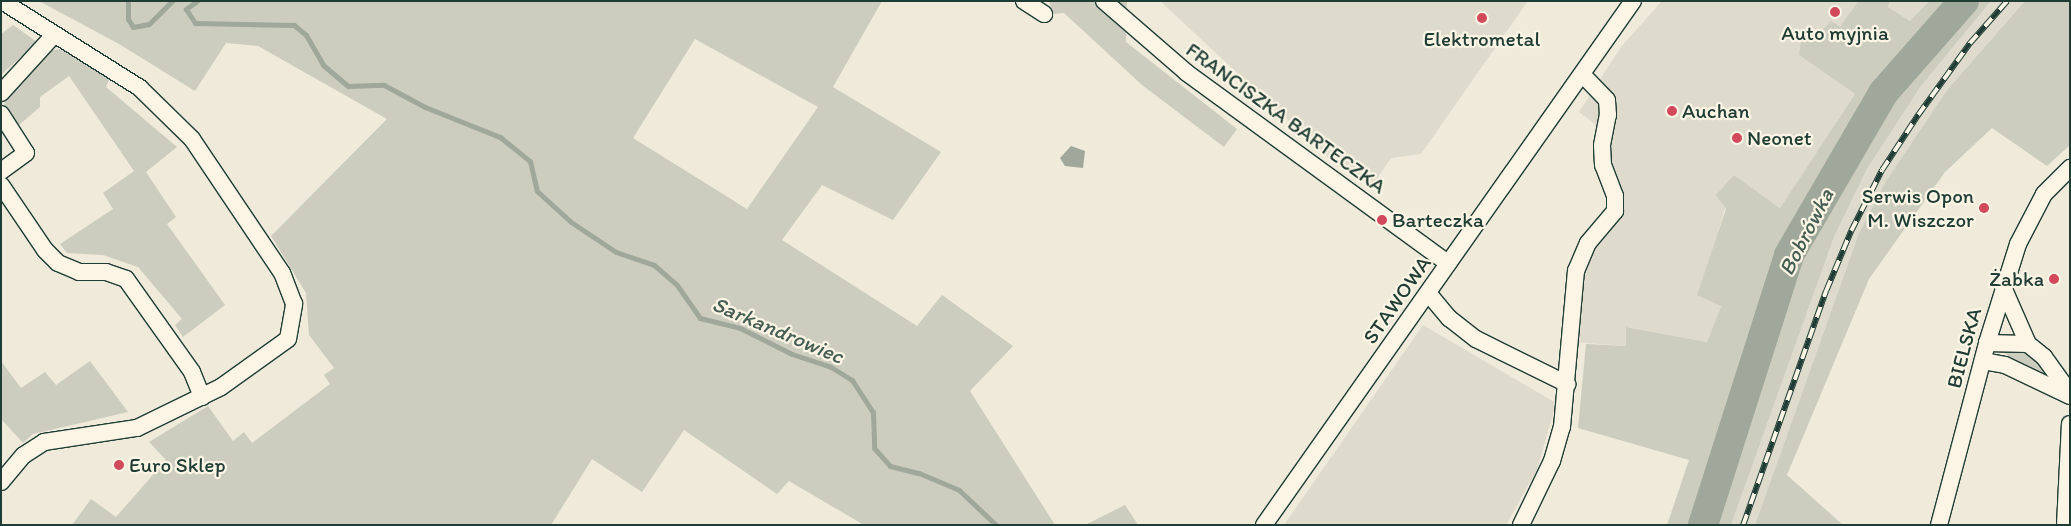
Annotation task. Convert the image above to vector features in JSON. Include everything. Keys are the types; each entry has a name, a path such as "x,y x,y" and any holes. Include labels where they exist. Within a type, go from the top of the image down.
{"street":[{"path":"1,482 24,455 44,442 138,428 202,397 288,339 294,304 282,273 192,140 140,88 2,1"},
{"path":"1024,1 1044,14"},
{"name":"FRANCISZKA BARTECZKA","path":"1104,1 1187,73 1448,263"},
{"name":"STAWOWA","path":"1264,525 1448,263 1584,76 1633,1"},
{"path":"1,94 54,35"},
{"path":"1522,525 1552,461 1562,427 1576,271 1588,243 1615,211 1615,196 1603,165 1602,145 1608,115 1607,100 1584,76"},
{"path":"1,114 26,153 1,171"},
{"name":"BIELSKA","path":"1939,525 2003,288 2029,218 2044,194 2070,168"},
{"path":"1,185 45,250 58,263 79,272 106,272 126,279 192,372 202,397"},
{"path":"2003,288 2028,344 2044,357 2070,395"},
{"path":"1428,293 1450,318 1476,339 1566,384"},
{"path":"1987,343 2028,344"},
{"path":"1983,361 2006,365 2070,395"},
{"path":"2065,525 2070,424"}],"shaded area":[{"path":"39,1 882,1 833,87 941,152 893,220 822,185 782,240 917,326 942,295 1013,346 970,391 1055,525 864,525 789,481 777,494 684,430 642,492 592,459 551,525 72,525 91,499 116,517 166,460 149,442 208,406 233,441 244,432 252,443 330,384 324,375 334,368 309,335 306,293 271,236 387,119 258,46 226,43 195,91 119,44","holes":["695,39 818,107 747,209 633,138"]},
{"path":"1049,1 1127,1 1126,42 1237,129 1224,147 1142,85 1064,13 1053,14"},
{"path":"1160,1 1528,1 1421,154 1391,158 1378,177 1384,182 1380,188 1329,158"},
{"path":"1662,1 1858,1 1840,28 1831,22 1799,55 1855,94 1780,208 1734,175 1715,244 1721,306 1707,342 1627,327 1626,346 1561,341 1573,261 1608,207 1608,193 1593,158 1596,125 1579,112 1621,47"},
{"path":"1858,1 1890,1 1888,7 1910,21 1929,1 1991,1 1921,86 1867,169 1834,237 1731,525 1667,525 1689,460 1578,428 1586,344 1626,346 1626,327 1707,342 1721,306 1697,295 1726,209 1716,195 1734,175 1780,208 1855,94 1799,55 1801,41 1817,36 1831,21 1840,27"},
{"path":"1890,1 1929,1 1910,21 1888,7"},
{"path":"1991,1 2025,1 1947,90 1886,181 1859,233 1755,525 1731,525 1834,237 1867,169 1921,86"},
{"path":"2025,1 2070,1 2070,145 2047,166 1992,128 1945,172 1869,279 1787,475 1843,525 1755,525 1859,233 1886,181 1947,90"},
{"path":"13,25 37,42 1,75 1,34"},
{"path":"59,49 110,77 106,87 177,147 146,172 176,217 167,224 225,305 183,337 175,325 182,319 138,267 103,255 67,253 60,244 113,209 103,193 134,171 69,76 40,97 40,107 19,125 4,106 6,94 50,51"},
{"path":"1071,146 1085,151 1083,168 1065,166 1060,158"},
{"path":"1423,325 1556,403 1537,470 1506,525 1284,525"},
{"path":"2018,348 2036,357 2051,379 2011,359 2002,350"},
{"path":"1,361 21,388 45,372 56,385 90,361 128,412 33,434 23,443 1,419"},
{"path":"1125,505 1138,525 1085,525"}],"waterway":[{"name":"Sarkandrowiec","path":"128,1 128,19 133,27 149,24 172,1"},
{"name":"Sarkandrowiec","path":"197,1 186,9 195,23 294,25 306,35 323,65 348,86 384,85 425,107 500,137 530,161 537,191 571,222 616,252 654,265 677,285 700,318 740,328 792,354 831,367 852,380 873,412 874,448 890,466 919,473 959,490 996,525"},
{"name":"Bobrówka","path":"1703,525 1789,255 1884,92 1964,1"}],"railway":[{"path":"1743,525 1826,291 1851,231 1882,170 1918,115 1970,43 2007,1"}],"place":[{"name":"Auto myjnia","path":"1835,12"},
{"name":"Elektrometal","path":"1482,18"},
{"name":"Auchan","path":"1672,111"},
{"name":"Neonet","path":"1737,138"},
{"name":"Serwis Opon M. Wiszczor","path":"1984,208"},
{"name":"Barteczka","path":"1382,220"},
{"name":"Żabka","path":"2054,279"},
{"name":"Euro Sklep","path":"119,465"}]}
